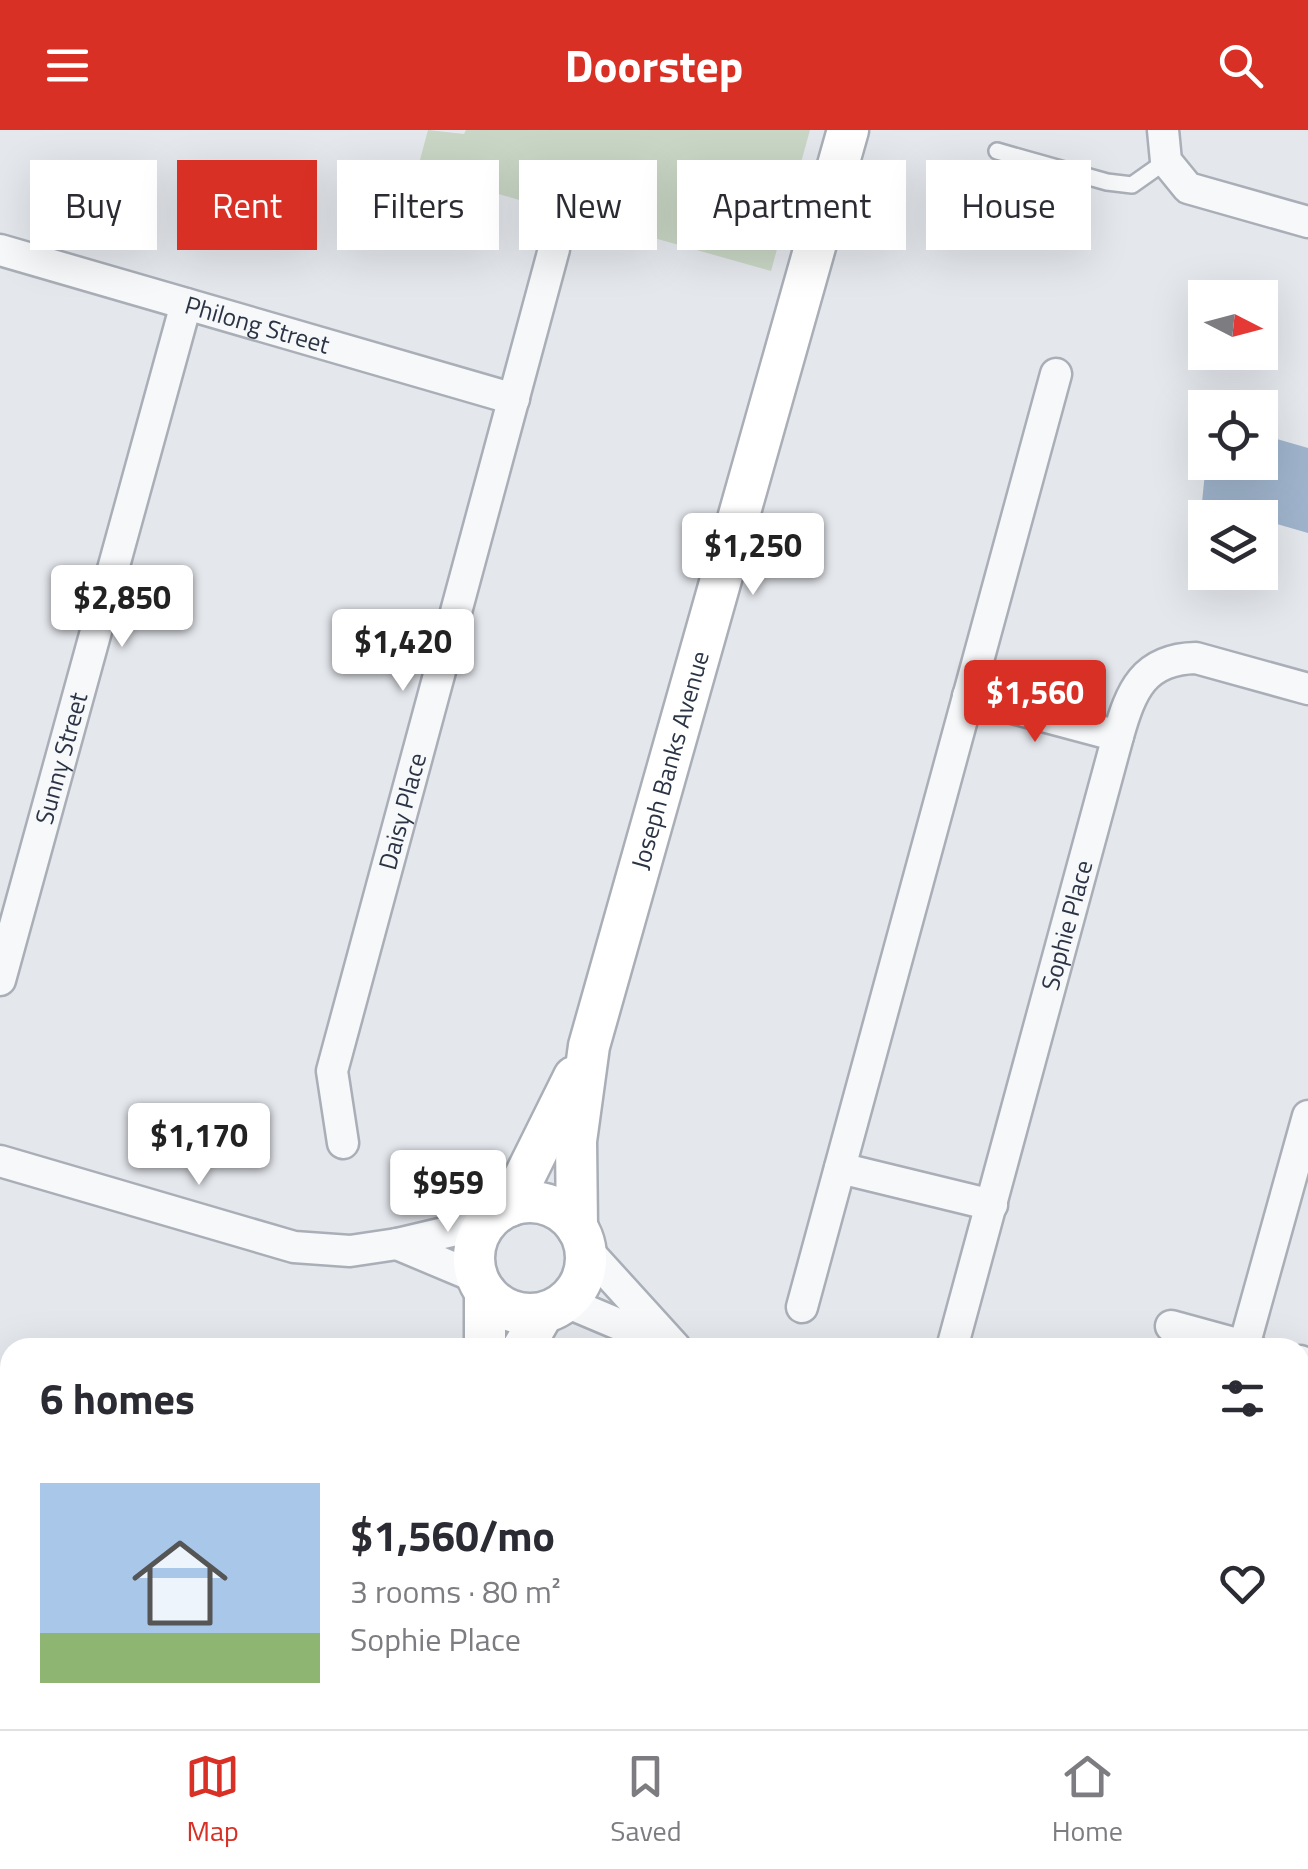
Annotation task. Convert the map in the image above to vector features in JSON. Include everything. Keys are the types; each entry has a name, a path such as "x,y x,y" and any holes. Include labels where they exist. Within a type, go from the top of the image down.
{"street":[{"name":"Joseph Banks Avenue","path":"581,1238 576,1141 589,1046 848,130"},
{"path":"1162,130 1166,161 1188,188 1308,222"},
{"name":"Philong Street","path":"0,250 514,398"},
{"name":"Daisy Place","path":"343,1143 332,1070 554,250"},
{"name":"Sunny Street","path":"0,980 186,304"},
{"path":"802,1307 1056,374"},
{"name":"Sophie Place","path":"955,1338 1118,736 1126,708 1141,679 1177,658 1196,658 1308,689"},
{"path":"968,696 1118,736"},
{"name":"Joseph Banks Avenue","path":"498,1214 589,1046"},
{"path":"1249,1338 1308,1116"},
{"path":"0,1161 294,1247 350,1251 397,1244 529,1202 546,1204 563,1213 666,1338"},
{"path":"840,1168 992,1205"},
{"path":"485,1338 482,1285 474,1259 477,1242 498,1214"},
{"path":"530,1338 582,1278 581,1238"},
{"path":"397,1244 482,1285 497,1304 514,1312 553,1308 566,1302 651,1338"},
{"path":"1171,1326 1217,1338"}],"lane":[{"path":"997,151 1132,185 1166,161"}],"green space":[{"path":"428,130 464,134 466,130 810,130 802,160 677,160 677,244 657,239 657,160 519,160 519,200 499,194 499,160 420,160"},
{"path":"697,250 777,250 771,271"}],"water":[{"path":"1278,439 1308,448 1308,533 1278,524 1278,500 1202,500 1204,480 1278,480"}]}
